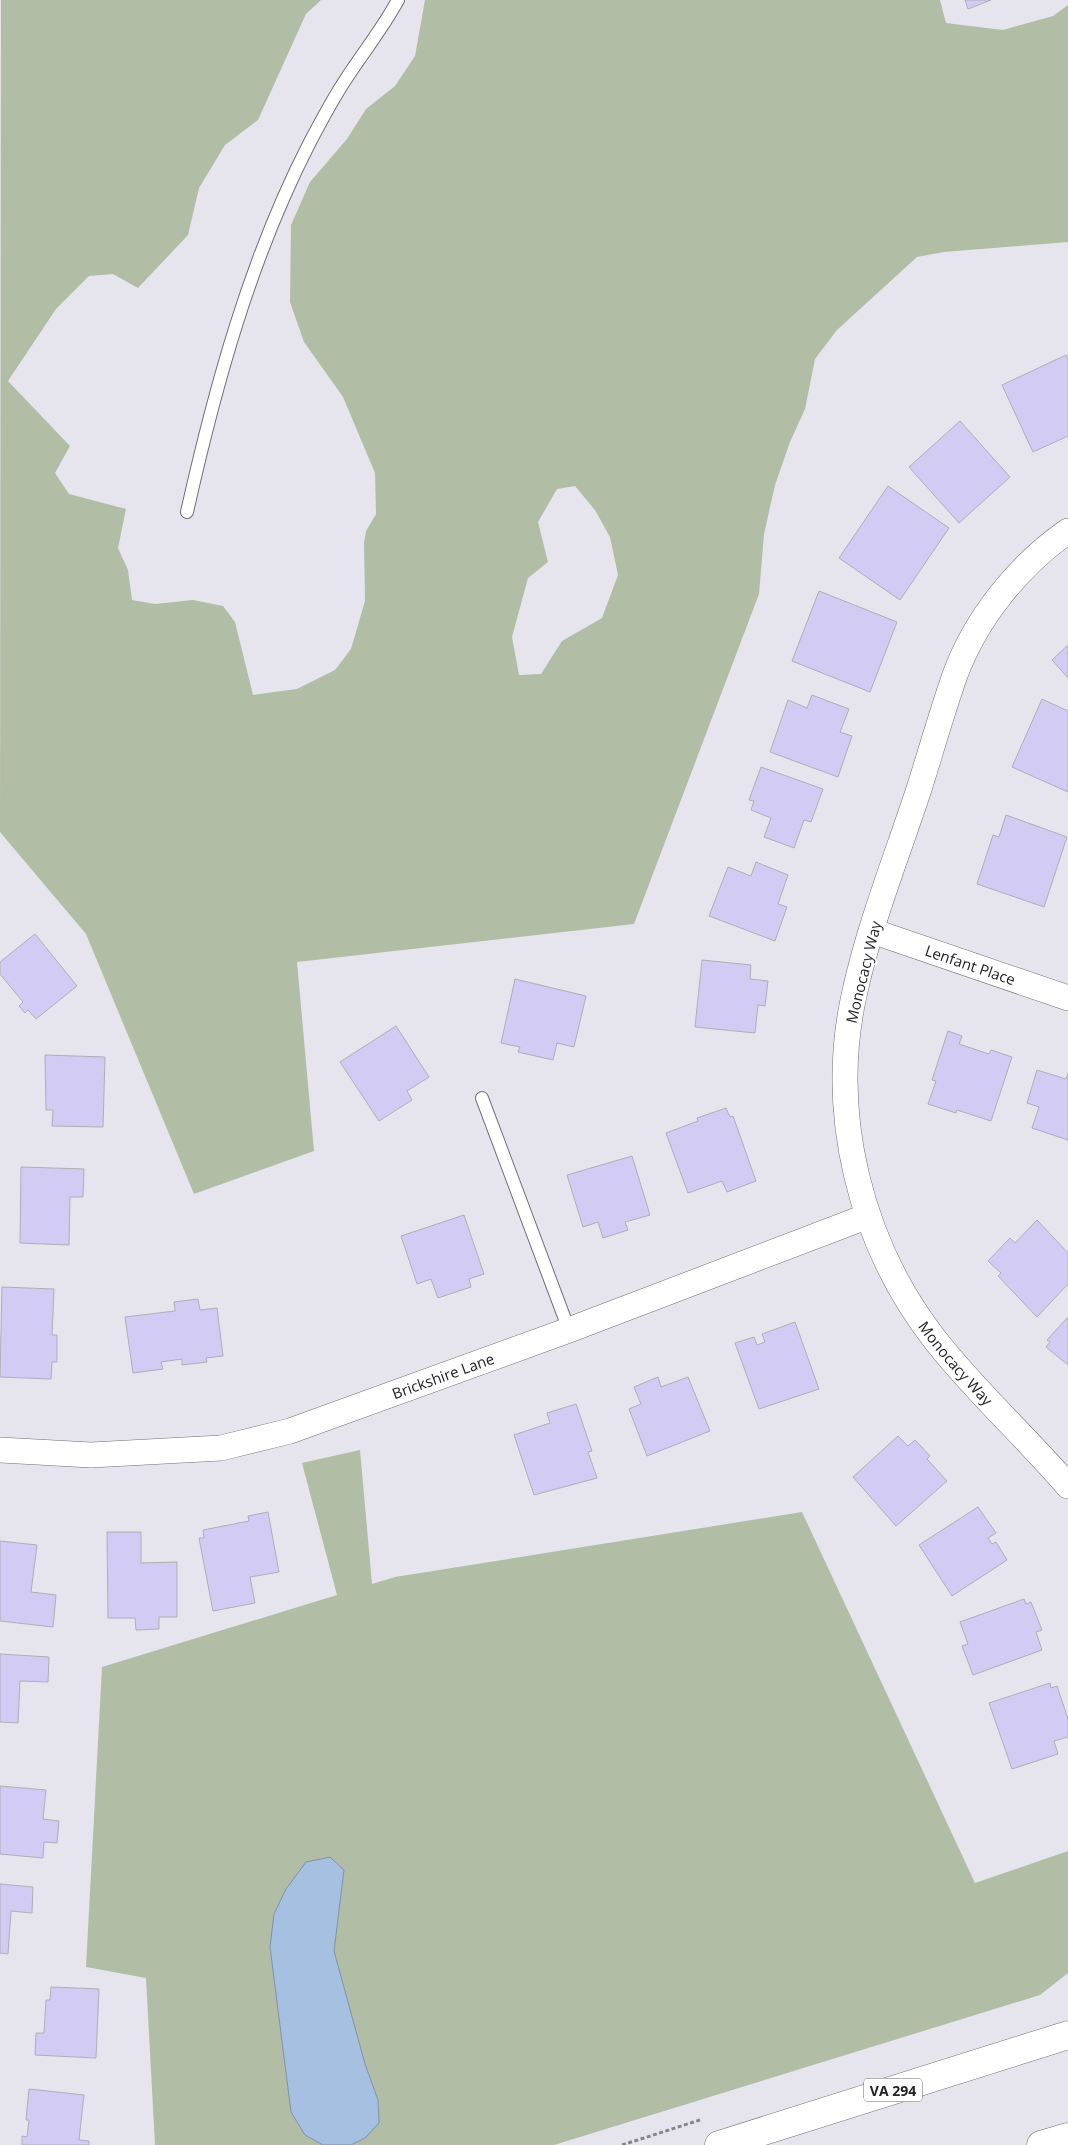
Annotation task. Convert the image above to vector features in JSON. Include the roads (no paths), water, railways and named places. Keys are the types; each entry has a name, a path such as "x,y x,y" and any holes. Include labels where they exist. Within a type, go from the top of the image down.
{"highway":[{"name":"VA 294","path":"719,2145 1068,2035"},
{"path":"1041,2145 1068,2137"}],"street":[{"name":"Monocacy Way","path":"1068,531 1050,543 1016,577 984,619 956,672 872,930 854,992 845,1048 845,1107 853,1159 868,1216 886,1262 935,1340 987,1401 1068,1486"},
{"name":"Lenfant Place","path":"872,930 1068,998"},
{"name":"Brickshire Lane","path":"0,1450 91,1455 221,1448 317,1422 568,1330 868,1216"}],"lane":[{"path":"187,512 234,333 264,241 317,129 343,83 398,0"},
{"path":"482,1098 568,1330"}],"water":[{"path":"330,1857 344,1870 334,1951 365,2064 378,2100 379,2123 365,2138 351,2145 323,2145 305,2135 291,2112 270,1947 274,1914 286,1889 306,1862"}]}
